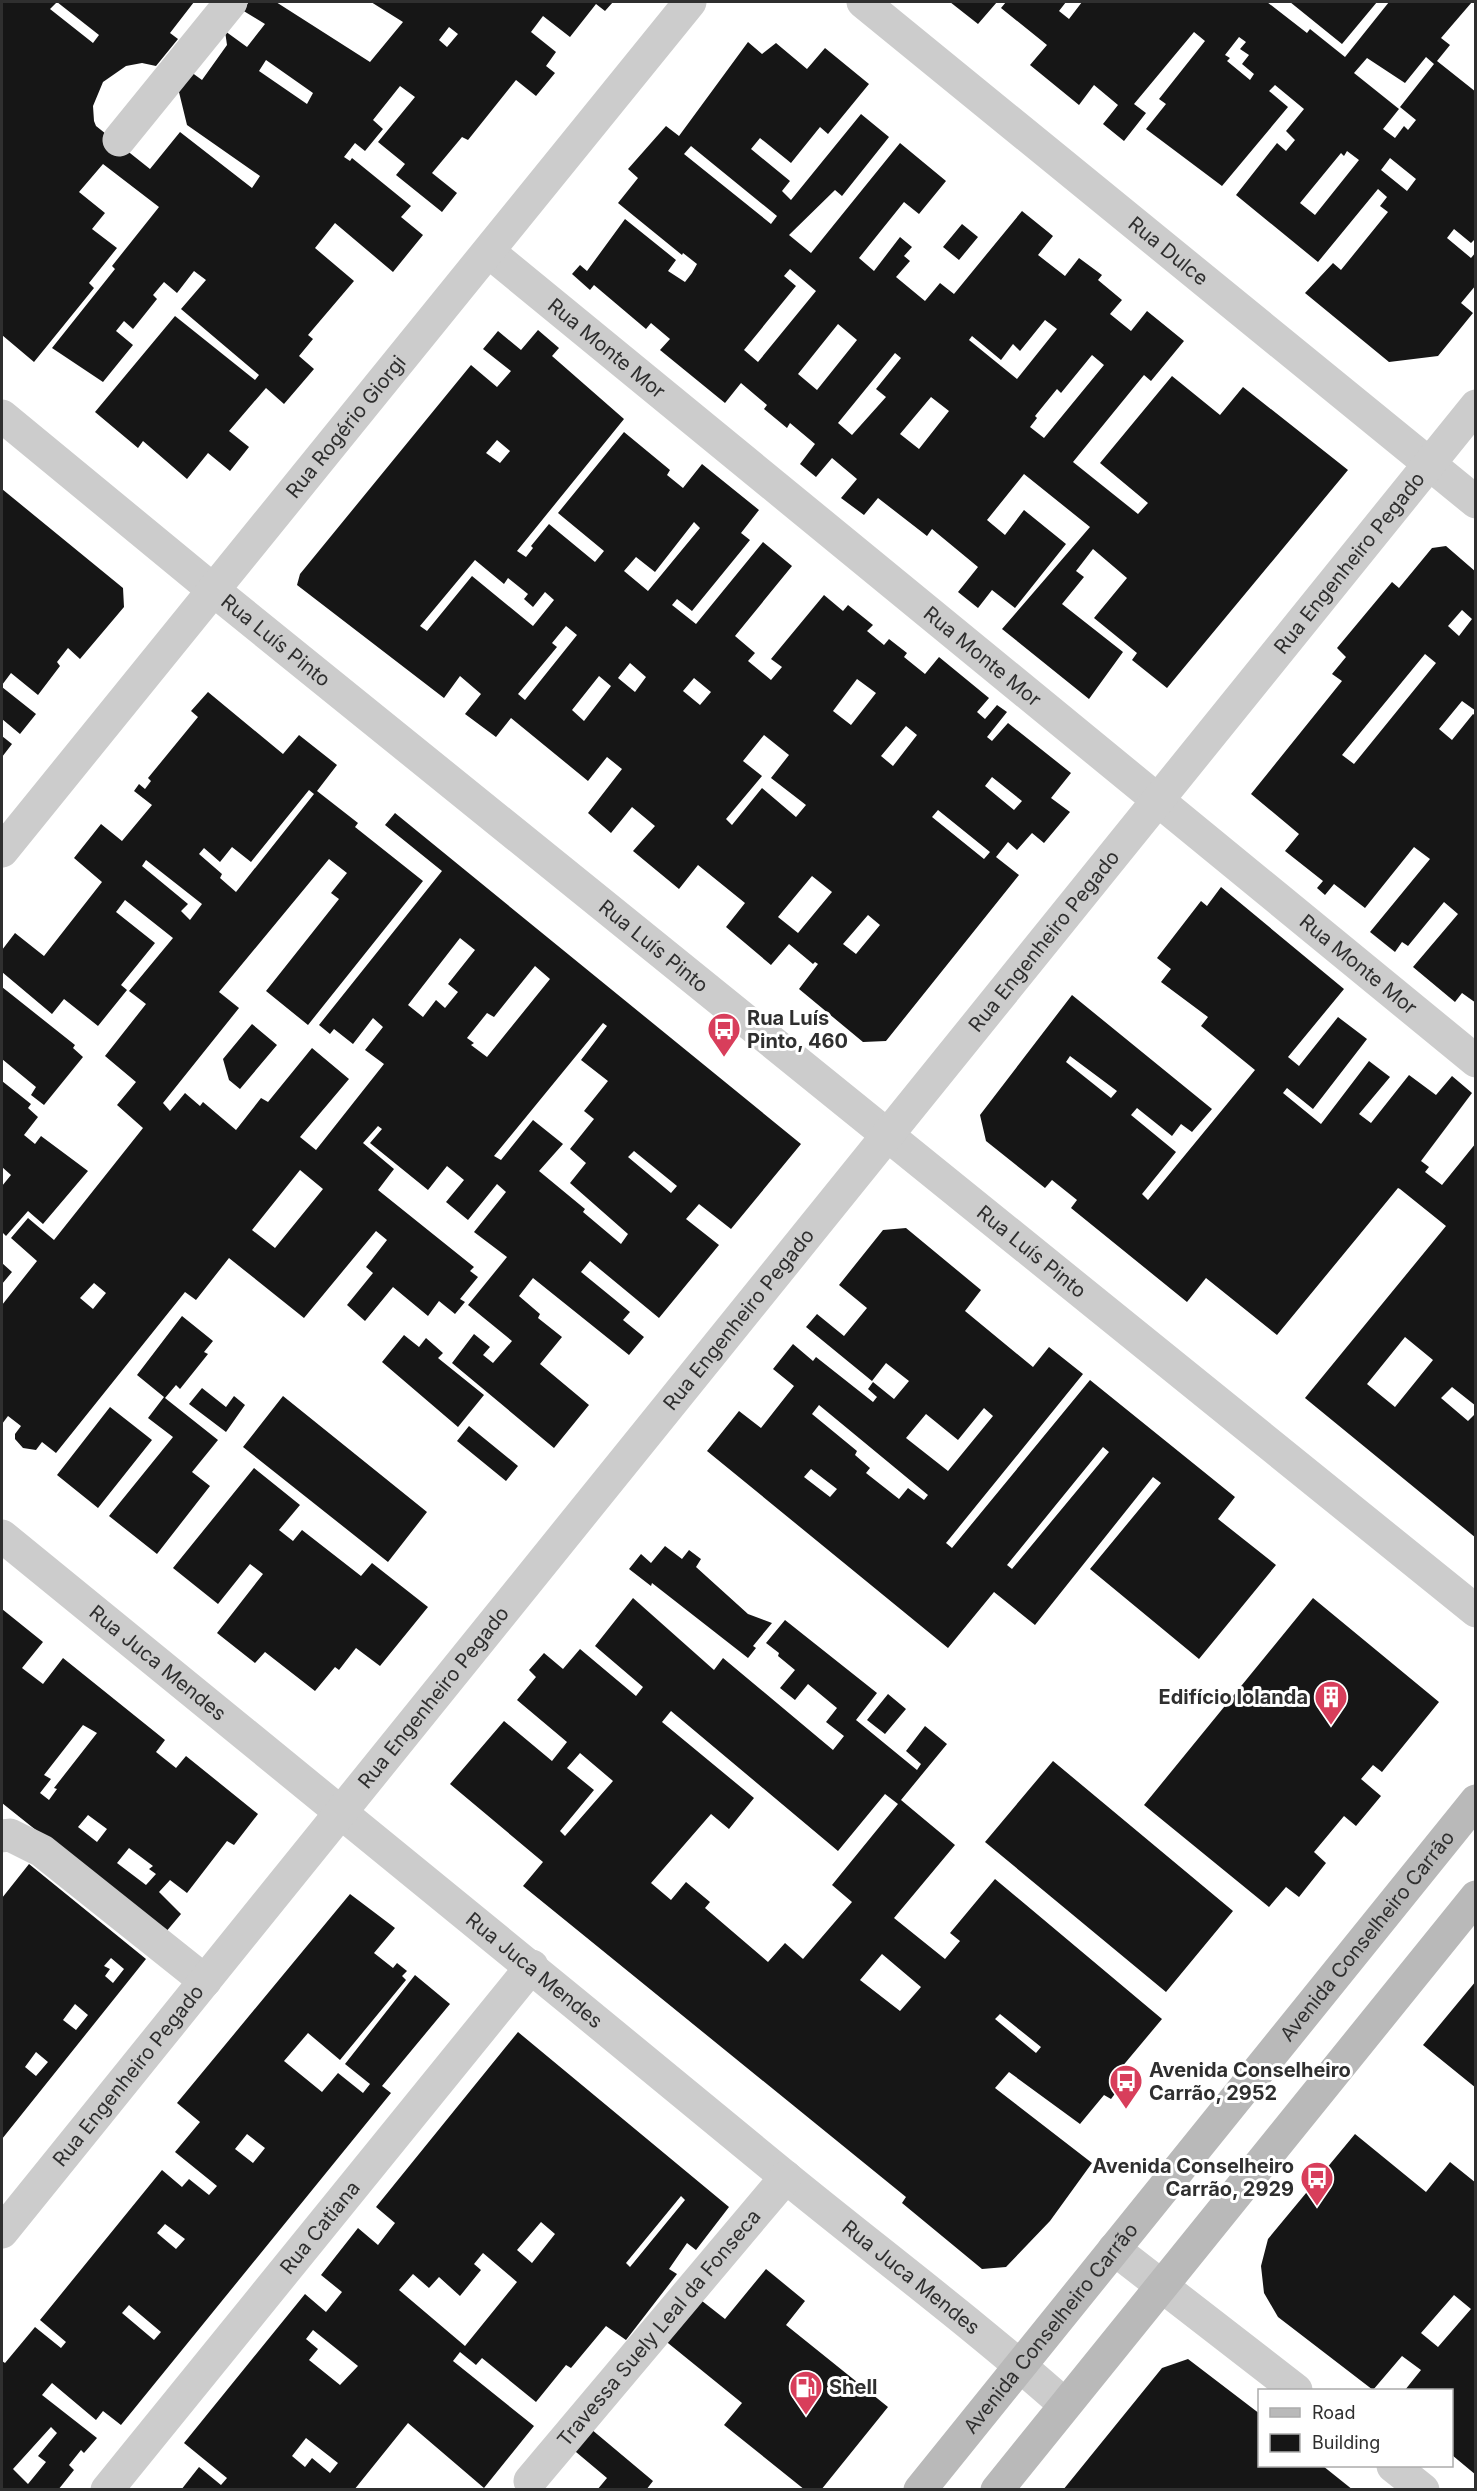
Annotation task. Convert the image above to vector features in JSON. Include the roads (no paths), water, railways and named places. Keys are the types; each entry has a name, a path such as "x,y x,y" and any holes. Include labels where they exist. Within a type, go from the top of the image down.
{"main road":[{"name":"Avenida Conselheiro Carrão","path":"920,2490 1476,1800"},
{"path":"997,2490 1476,1897"}],"street":[{"path":"119,140 231,2"},
{"name":"Rua Rogério Giorgi","path":"2,851 690,2"},
{"name":"Rua Dulce","path":"863,2 1476,502"},
{"name":"Rua Monte Mor","path":"489,252 1476,1061"},
{"name":"Rua Engenheiro Pegado","path":"2,2232 1476,406"},
{"name":"Rua Luís Pinto","path":"2,416 212,589 1476,1611"},
{"name":"Rua Juca Mendes","path":"2,1536 532,1966 786,2177 1020,2365 1065,2405"},
{"path":"2,1836 10,1835 42,1851 205,1981"},
{"name":"Rua Catiana","path":"107,2490 532,1966"},
{"name":"Travessa Suely Leal da Fonseca","path":"530,2481 786,2177"},
{"path":"1114,2249 1293,2389"},
{"path":"1394,2467 1423,2490"}],"place":[{"name":"Rua Luís Pinto, 460","path":"724,1058"},
{"name":"Edifício Iolanda","path":"1331,1726"},
{"name":"Avenida Conselheiro Carrão, 2952","path":"1126,2110"},
{"name":"Avenida Conselheiro Carrão, 2929","path":"1317,2207"},
{"name":"Shell","path":"806,2416"}]}
